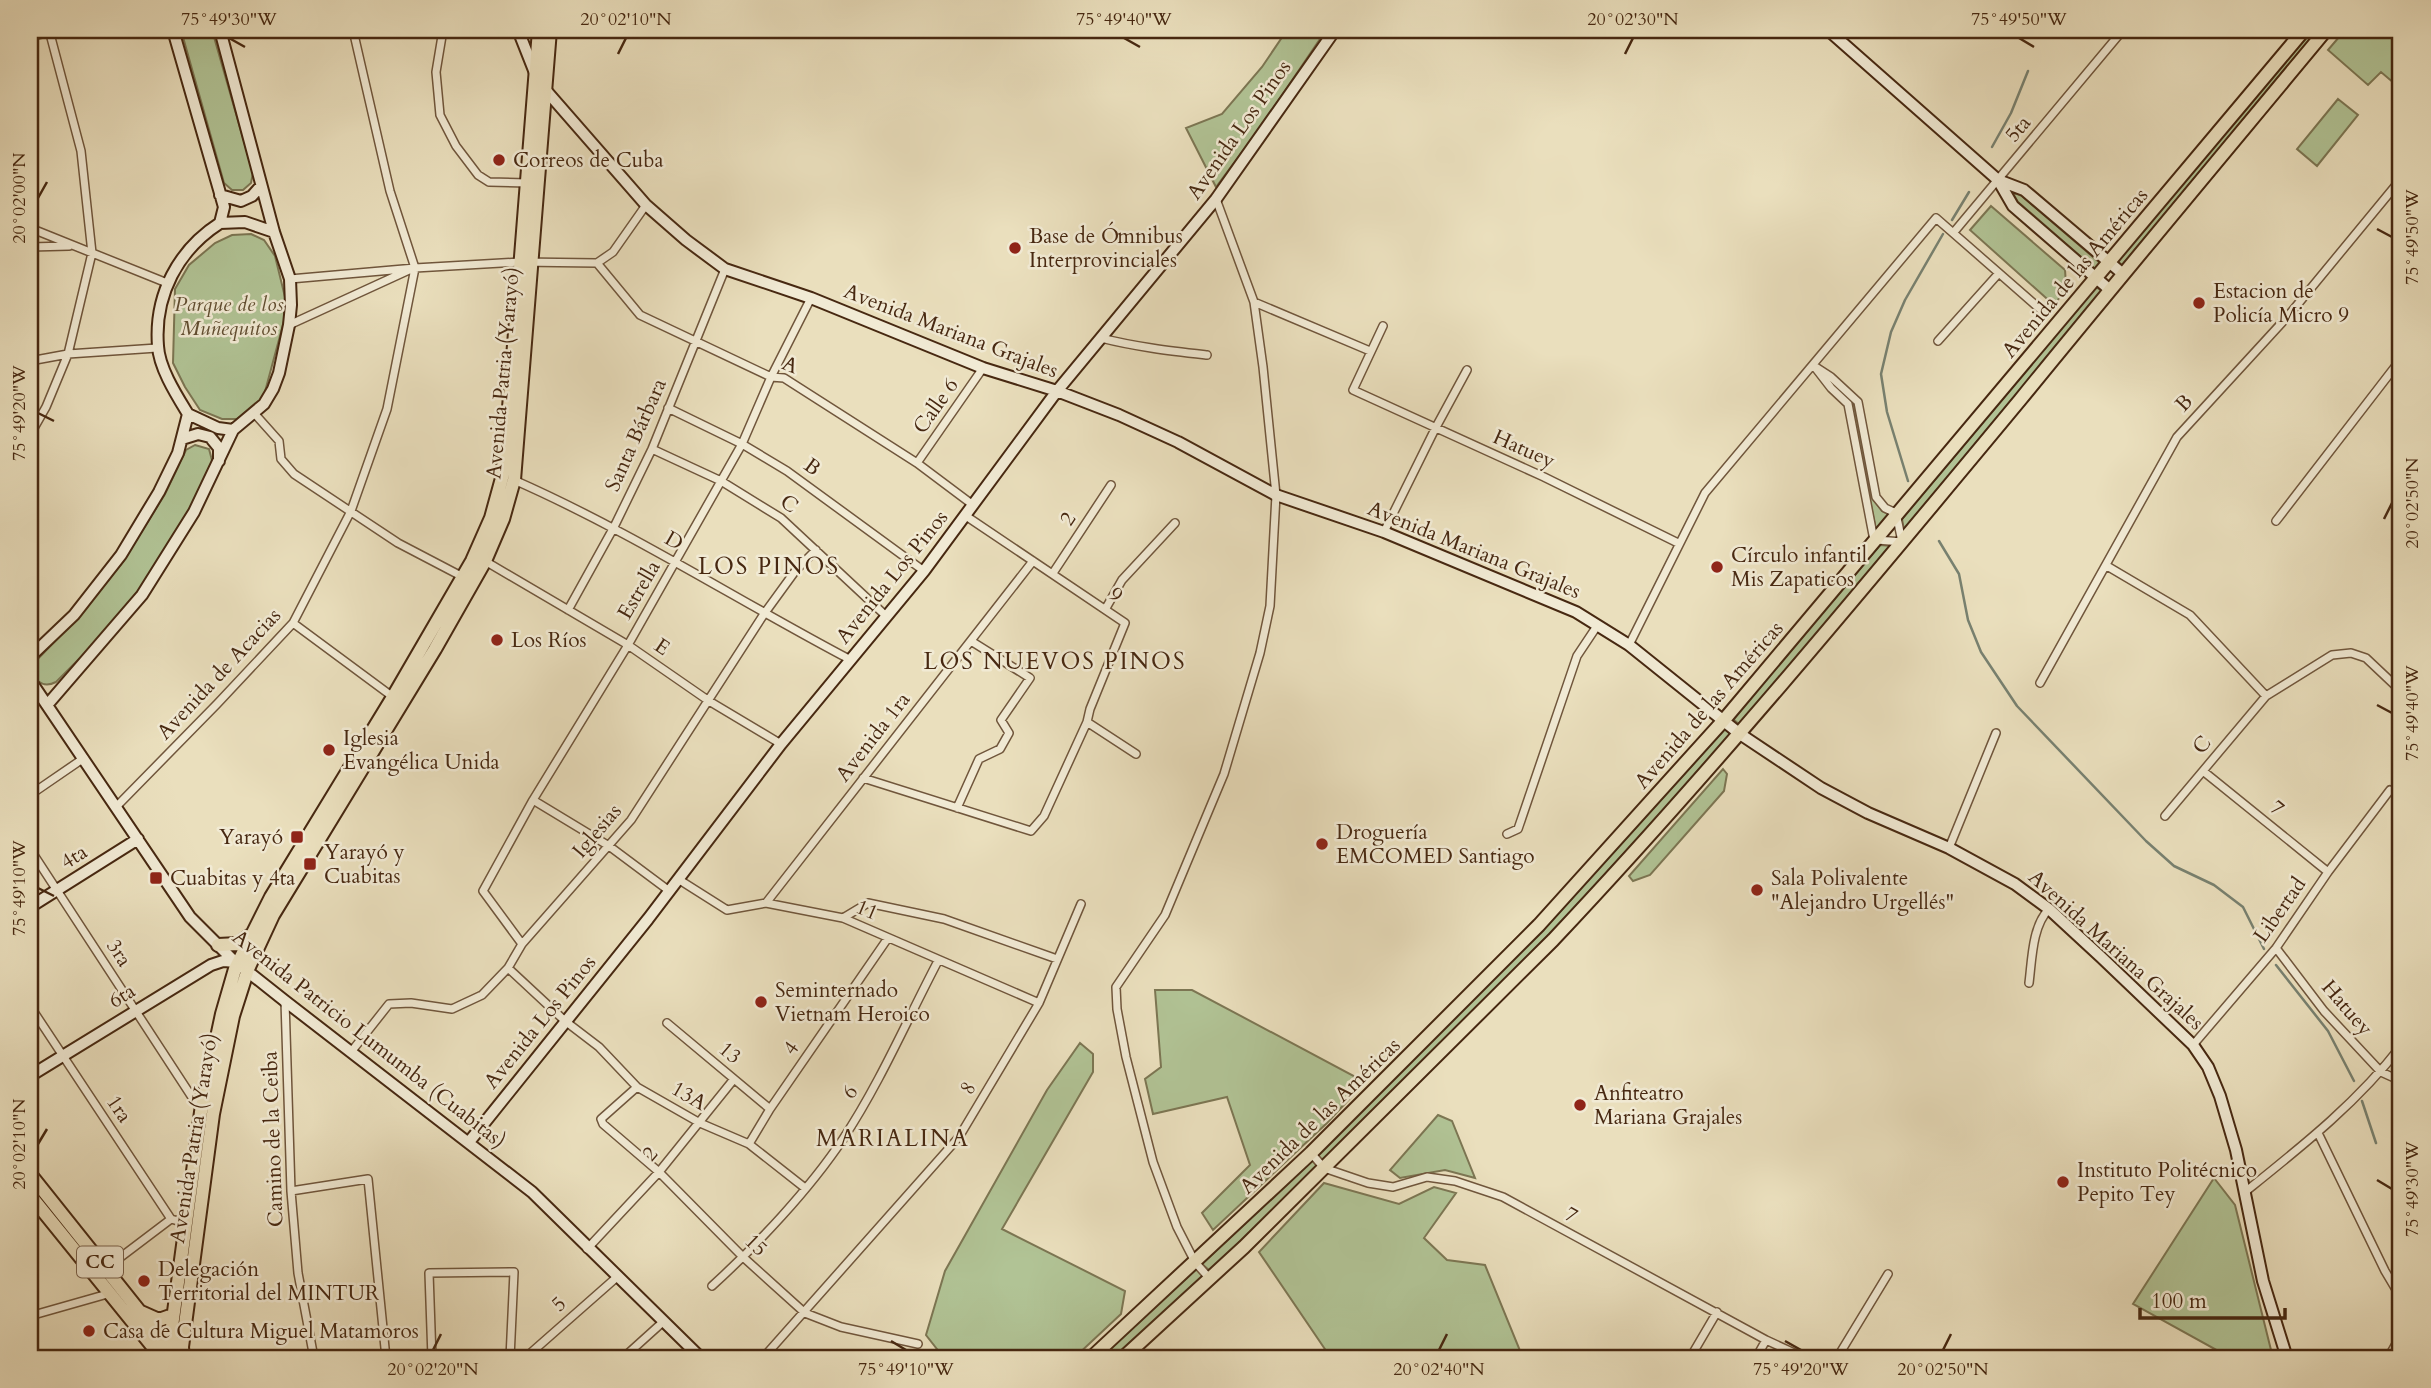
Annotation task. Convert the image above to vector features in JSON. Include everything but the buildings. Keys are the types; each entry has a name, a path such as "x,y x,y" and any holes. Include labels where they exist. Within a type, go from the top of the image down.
{"main road":[{"name":"Avenida Patria (Yarayó)","path":"170,1356 173,1315 201,1112 222,1014 243,966 430,646 485,561 503,519 514,480 526,262 527,183 539,30"},
{"name":"Avenida Patria (Yarayó)","path":"183,1358 182,1347 213,1114 252,933 302,844 393,697 430,646 491,518 502,478 550,30"},
{"name":"Avenida de las Américas","path":"1091,1358 1311,1153 1539,925 1724,720 2304,30"},
{"name":"Avenida de las Américas","path":"1123,1358 1210,1279 1553,940 1740,734 2326,30"},
{"path":"218,945 238,944 252,933"},
{"name":"CC","path":"30,1174 105,1269 116,1291 139,1311 170,1356"},
{"name":"CC","path":"30,1195 170,1356"},
{"path":"139,1311 159,1320 173,1315"}],"street":[{"path":"30,37 59,30"},
{"path":"173,30 224,207 220,223 184,254 167,283 159,320 158,348 172,387 188,414 218,428 233,430"},
{"path":"48,704 142,595 194,512 233,430 264,404 273,389 289,325 290,279 261,186 220,30"},
{"name":"Avenida de Acacias","path":"117,806 293,623 351,511 387,409 415,268 390,191 353,30"},
{"path":"443,30 436,72 440,115 478,176 489,182 527,183"},
{"name":"Avenida Mariana Grajales","path":"518,30 536,76 545,90 646,205 685,240 725,269 811,298 983,368 1057,391 1178,442 1276,495 1384,532 1576,612 1629,645 1740,734 1821,788 1868,813 1950,848 2015,884 2049,909 2193,1045 2208,1067 2220,1096 2245,1192 2263,1281 2287,1358"},
{"name":"Avenida Los Pinos","path":"469,1142 648,919 781,744 924,571 1057,391 1216,199 1335,30"},
{"path":"1828,30 1998,180 2012,206 2110,290"},
{"name":"5ta","path":"1954,232 2123,30"},
{"path":"30,435 46,407 68,354 92,253 81,150 50,31"},
{"name":"B","path":"2040,683 2182,431 2288,316 2401,179"},
{"path":"1998,180 2024,190 2123,274"},
{"path":"220,195 241,201 252,196 261,186"},
{"path":"1210,1279 1195,1262 1177,1227 1153,1162 1126,1057 1117,1009 1116,987 1165,915 1224,774 1260,653 1270,607 1276,495 1264,367 1254,302 1216,199"},
{"path":"290,279 526,262 597,263 613,252 646,205"},
{"path":"1629,645 1705,494 1936,218 2040,309"},
{"path":"220,223 245,222 274,232"},
{"path":"30,228 167,283"},
{"path":"30,247 73,246"},
{"name":"A","path":"597,263 640,315 771,377 784,378 917,463 973,505"},
{"path":"289,325 415,268"},
{"name":"Santa Bárbara","path":"568,610 614,527 652,449 725,269"},
{"path":"1938,341 1998,273"},
{"name":"Estrella","path":"522,944 483,891 533,800 628,645 742,444 771,377 811,298"},
{"path":"1254,302 1370,351 1383,326"},
{"path":"1101,338 1130,346 1208,355"},
{"path":"30,361 68,354 158,348"},
{"name":"Hatuey","path":"1370,351 1353,390 1544,477 1678,543"},
{"path":"2276,521 2398,370 2401,359"},
{"path":"1814,366 1831,377 1858,402 1876,497 1885,508 1897,516 1902,542 1876,540 1873,535 1848,404 1814,366"},
{"name":"Calle 6","path":"917,463 983,368"},
{"path":"1384,532 1467,370"},
{"name":"B","path":"668,408 742,444 787,471 924,571"},
{"path":"254,413 278,441 281,459 294,474 398,543 463,577"},
{"path":"30,657 74,615 121,555 159,492 178,453 188,414"},
{"path":"181,439 198,435 210,437 219,448 219,464"},
{"name":"C","path":"652,449 721,481 781,518 886,615"},
{"name":"D","path":"514,480 614,527 764,614 849,659"},
{"name":"2","path":"1054,573 1111,485"},
{"name":"9","path":"957,808 1031,831 1044,816 1087,722 1125,623 966,516"},
{"path":"1106,608 1122,580 1175,523"},
{"name":"Iglesias","path":"351,1052 389,1004 411,1003 452,1009 482,995 508,968 522,944 631,820 764,614 796,570 816,550"},
{"name":"E","path":"485,561 628,645 709,701 781,744"},
{"name":"Avenida 1ra","path":"766,903 1033,561"},
{"path":"2107,566 2190,615 2266,696"},
{"path":"293,623 393,697"},
{"path":"1507,834 1518,829 1577,656 1598,626"},
{"path":"863,778 957,808 979,759 1000,749 1009,733 1001,720 1030,678 971,641"},
{"name":"C","path":"2165,816 2266,696 2332,655 2351,653 2366,658 2401,691"},
{"name":"Avenida Patricio Lumumba (Cuabitas)","path":"30,680 190,917 218,945 285,1001 532,1192 587,1249 701,1358"},
{"path":"1087,722 1136,754"},
{"path":"1950,848 1996,733"},
{"path":"30,795 84,758"},
{"name":"7","path":"2203,771 2328,872"},
{"name":"Libertad","path":"2193,1045 2276,948 2328,872 2390,790 2401,796"},
{"path":"533,800 609,846 668,890"},
{"name":"4ta","path":"30,907 138,839"},
{"name":"3ra","path":"30,849 201,1112"},
{"name":"11","path":"678,878 727,910 766,903 843,918 1039,1003"},
{"path":"843,918 868,903 944,919 1057,959"},
{"name":"8","path":"763,1358 960,1138 1039,1003 1081,904"},
{"path":"2029,983 2041,917 2049,909"},
{"name":"4","path":"749,1144 770,1109 888,938"},
{"name":"Hatuey","path":"2276,948 2324,1011 2381,1072 2401,1081"},
{"name":"6ta","path":"30,1076 211,965 223,961 243,966"},
{"name":"6","path":"712,1286 743,1257 805,1188 842,1140 884,1067 938,961"},
{"path":"508,968 565,1021"},
{"name":"Camino de la Ceiba","path":"285,1001 291,1191 298,1273 314,1358"},
{"name":"1ra","path":"30,1006 171,1219"},
{"name":"13A","path":"565,1021 599,1047 637,1087 700,1124 749,1144 805,1188"},
{"name":"13","path":"667,1023 770,1109"},
{"path":"2245,1192 2318,1133 2381,1072 2401,1046"},
{"name":"2","path":"587,1249 659,1172 734,1079"},
{"name":"15","path":"637,1087 601,1119 603,1124 659,1172 743,1257 805,1313 841,1326 918,1344"},
{"path":"2318,1133 2385,1271 2401,1298"},
{"path":"1311,1153 1324,1168"},
{"name":"7","path":"1324,1168 1368,1183 1393,1187 1427,1177 1455,1181 1491,1192 1766,1340 1805,1358"},
{"path":"291,1191 368,1179 386,1358"},
{"path":"105,1269 171,1219 186,1223"},
{"path":"432,1358 429,1273 514,1272 510,1358"},
{"path":"1837,1358 1888,1274"},
{"name":"5","path":"525,1358 617,1277"},
{"path":"30,1316 116,1291"},
{"path":"1690,1358 1717,1312"},
{"path":"623,1358 664,1321"},
{"path":"2388,1358 2401,1335"},
{"path":"1756,1358 1766,1340"}],"green space":[{"path":"181,30 212,30 253,173 251,183 243,190 232,190 224,183"},
{"path":"1287,30 1326,30 1260,128 1216,187 1186,128 1222,114 1262,67"},
{"path":"2310,30 2318,30 2122,265 2117,261"},
{"path":"2345,30 2401,30 2401,89 2381,72 2368,85 2328,50"},
{"path":"2338,99 2358,115 2317,166 2297,149"},
{"path":"2012,192 2022,196 2100,263 2095,269 2018,202"},
{"path":"1991,206 2065,270 2066,284 2055,306 1970,230"},
{"name":"Parque de los Muñequitos","path":"251,234 264,240 275,256 285,297 284,321 263,399 237,419 222,419 200,410 173,363 175,289 189,265 215,243 232,235"},
{"path":"2096,287 2102,291 1904,530 1902,519"},
{"path":"1829,380 1854,404 1873,499 1882,511 1890,515 1876,531 1851,403"},
{"path":"195,445 209,449 213,464 190,510 146,581 102,636 56,682 46,684 38,681 33,674 33,664 79,616 122,563 165,494 186,450"},
{"path":"1880,545 1891,546 1740,725 1733,719"},
{"path":"1725,729 1732,735 1534,952 1323,1161 1317,1155 1545,928"},
{"path":"1723,769 1727,774 1724,791 1650,875 1633,881 1629,876"},
{"path":"1155,990 1192,990 1365,1082 1327,1123 1213,1230 1202,1213 1250,1165 1227,1097 1153,1114 1145,1079 1161,1067"},
{"path":"1080,1043 1093,1054 1093,1072 1002,1229 1125,1291 1121,1314 1074,1358 944,1358 926,1335 945,1271 1047,1090"},
{"path":"1438,1115 1452,1121 1475,1178 1445,1170 1400,1178 1390,1170"},
{"path":"1312,1160 1318,1167 1210,1271 1202,1264"},
{"path":"2214,1178 2235,1205 2273,1358 2224,1358 2222,1353 2133,1304"},
{"path":"1324,1183 1399,1204 1434,1187 1456,1193 1424,1238 1447,1260 1485,1265 1523,1358 1331,1358 1259,1252"},
{"path":"1196,1269 1204,1277 1114,1358 1100,1358"}],"waterway":[{"path":"1992,147 2011,113 2028,71"},
{"path":"1952,220 1969,192"},
{"path":"1908,481 1887,412 1881,374 1891,332 1905,300 1943,234"},
{"path":"1939,541 1959,574 1968,620 1981,652 2017,706 2146,841 2174,866 2214,885 2243,907 2264,949"},
{"path":"2276,965 2328,1031 2354,1081"},
{"path":"2362,1101 2376,1143"}],"place":[{"name":"Correos de Cuba","path":"499,160"},
{"name":"Base de Ómnibus Interprovinciales","path":"1015,248"},
{"name":"Estacion de Policía Micro 9","path":"2199,303"},
{"name":"Círculo infantil Mis Zapaticos","path":"1717,567"},
{"name":"Los Ríos","path":"497,640"},
{"name":"Iglesia Evangélica Unida","path":"329,750"},
{"name":"Yarayó","path":"297,837"},
{"name":"Droguería EMCOMED Santiago","path":"1322,844"},
{"name":"Yarayó y Cuabitas","path":"310,864"},
{"name":"Cuabitas y 4ta","path":"156,878"},
{"name":"Sala Polivalente \"Alejandro Urgellés\"","path":"1757,890"},
{"name":"Seminternado Vietnam Heroico","path":"761,1002"},
{"name":"Anfiteatro Mariana Grajales","path":"1580,1105"},
{"name":"Instituto Politécnico Pepito Tey","path":"2063,1182"},
{"name":"Delegación Territorial del MINTUR","path":"144,1281"},
{"name":"Casa de Cultura Miguel Matamoros","path":"89,1331"}],"district":[{"name":"LOS PINOS","path":"769,566"},
{"name":"LOS NUEVOS PINOS","path":"1055,661"},
{"name":"MARIALINA","path":"893,1138"}]}
